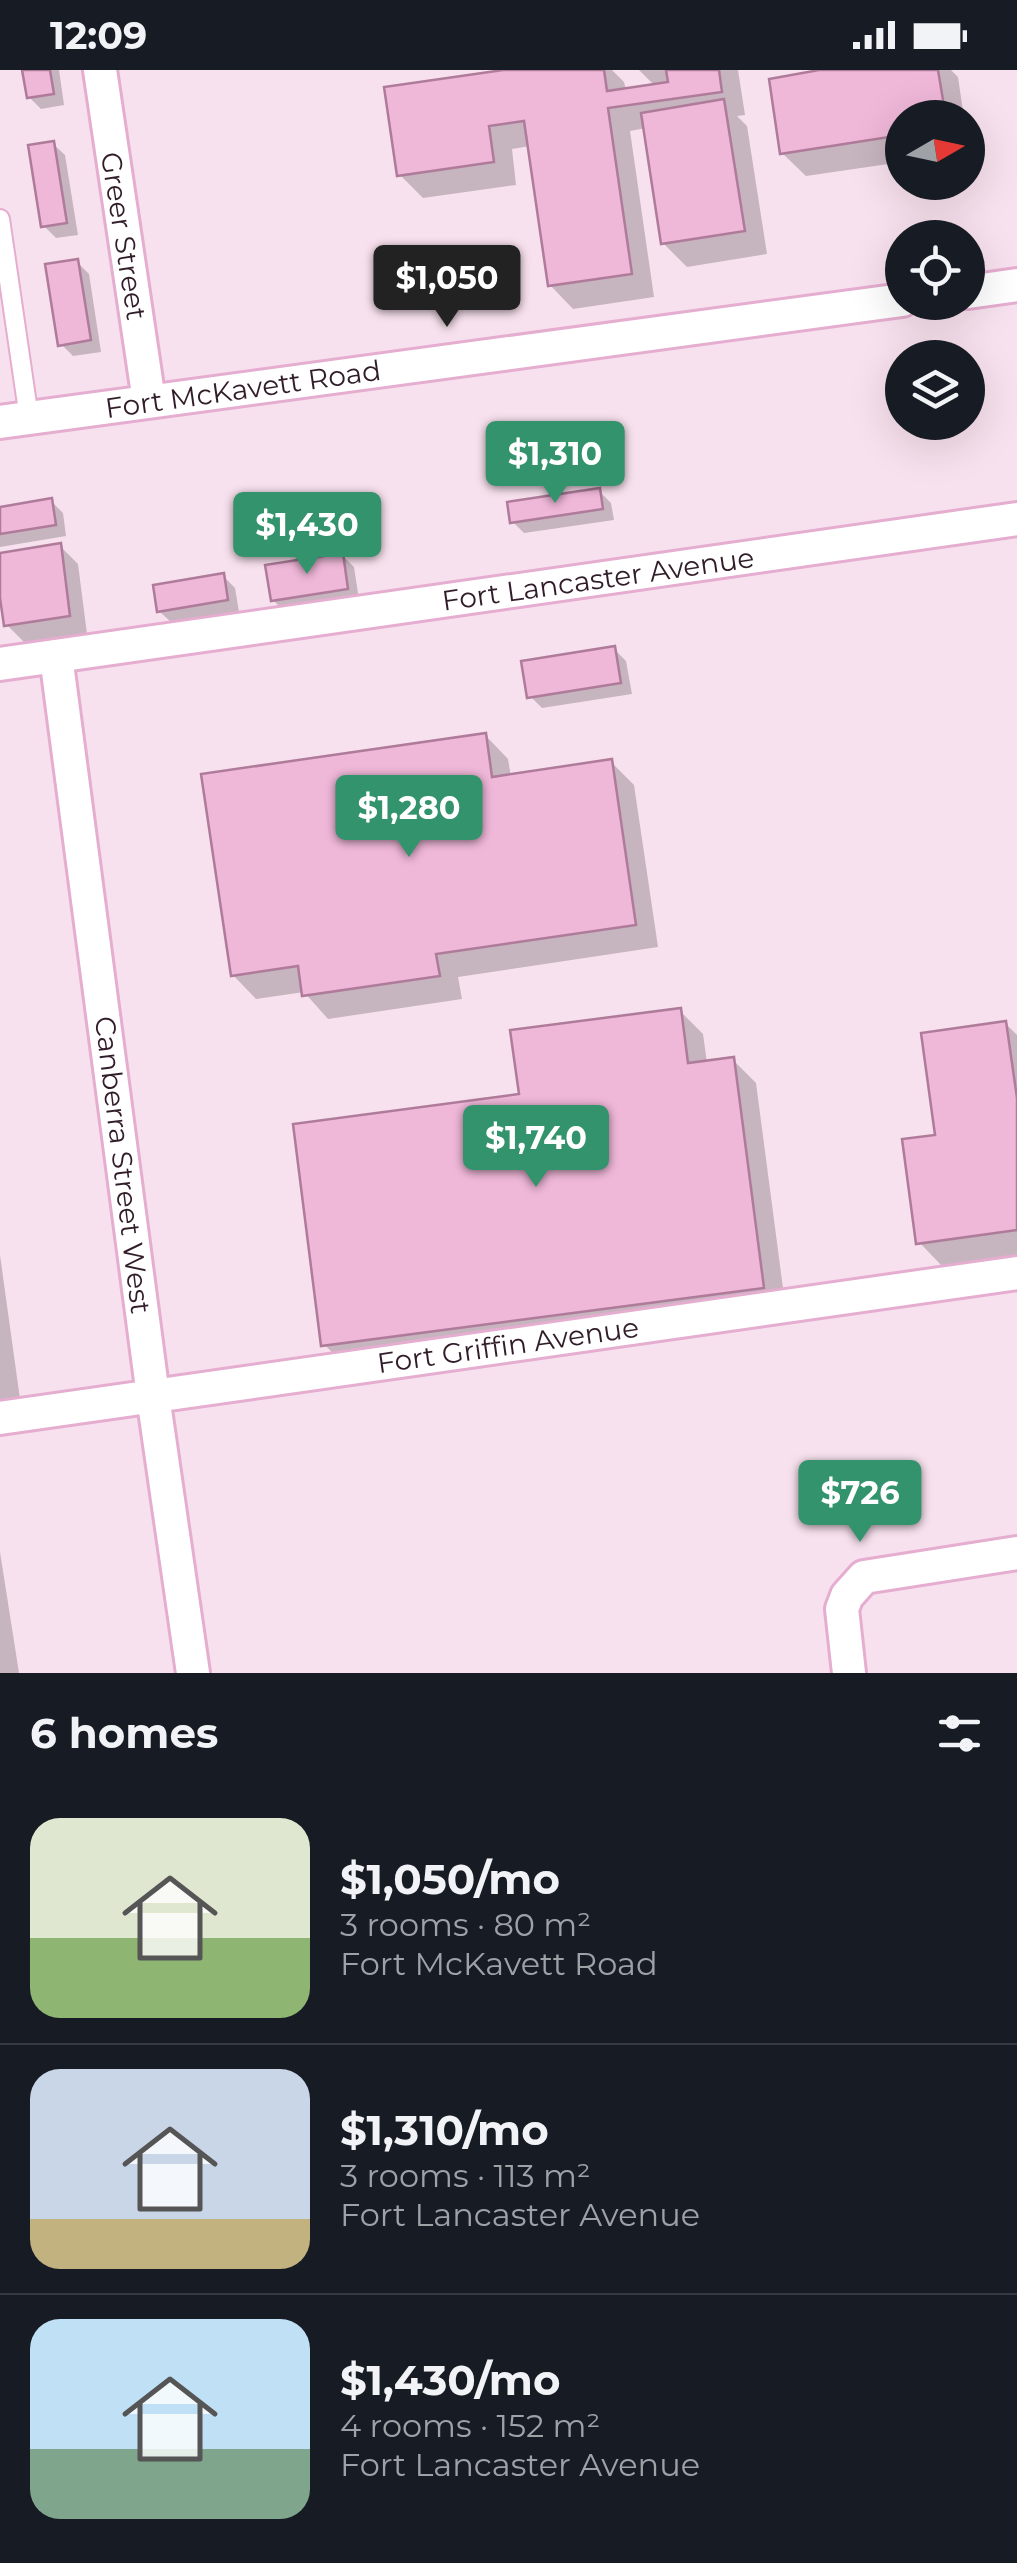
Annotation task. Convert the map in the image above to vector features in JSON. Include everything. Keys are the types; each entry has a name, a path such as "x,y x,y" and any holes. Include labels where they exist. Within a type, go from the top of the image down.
{"street":[{"name":"Greer Street","path":"100,70 149,401"},
{"path":"985,290 1017,285"},
{"name":"Fort McKavett Road","path":"15,420 885,302"},
{"name":"Fort Lancaster Avenue","path":"0,664 1017,519"},
{"name":"Canberra Street West","path":"56,656 193,1673"},
{"name":"Fort Griffin Avenue","path":"0,1418 1017,1273"},
{"path":"849,1673 842,1609 847,1596 864,1577 1017,1553"}],"lane":[{"path":"0,218 15,420"}],"building":[{"path":"22,70 50,70 54,94 27,98"},
{"path":"503,70 604,70 607,91 668,82 666,70 719,70 722,92 608,108 632,274 548,286 524,121 489,126 494,162 397,176 384,87"},
{"path":"819,70 938,70 943,100 885,100 885,138 780,154 769,79"},
{"path":"724,99 745,231 661,244 641,113"},
{"path":"54,141 67,223 41,227 28,145"},
{"path":"78,259 91,340 58,346 45,264"},
{"path":"600,488 603,509 510,523 507,502"},
{"path":"52,498 56,525 0,534 0,507"},
{"path":"61,543 70,616 4,626 0,553"},
{"path":"343,553 348,589 271,601 265,565"},
{"path":"224,573 228,600 157,612 153,585"},
{"path":"615,646 621,683 527,698 521,661"},
{"path":"486,733 492,777 612,759 636,925 436,954 440,976 302,996 298,966 231,976 201,774"},
{"path":"681,1008 688,1063 734,1057 764,1288 321,1346 293,1124 519,1094 510,1030"},
{"path":"1006,1021 1017,1098 1017,1230 916,1244 902,1139 935,1135 921,1033"}]}
